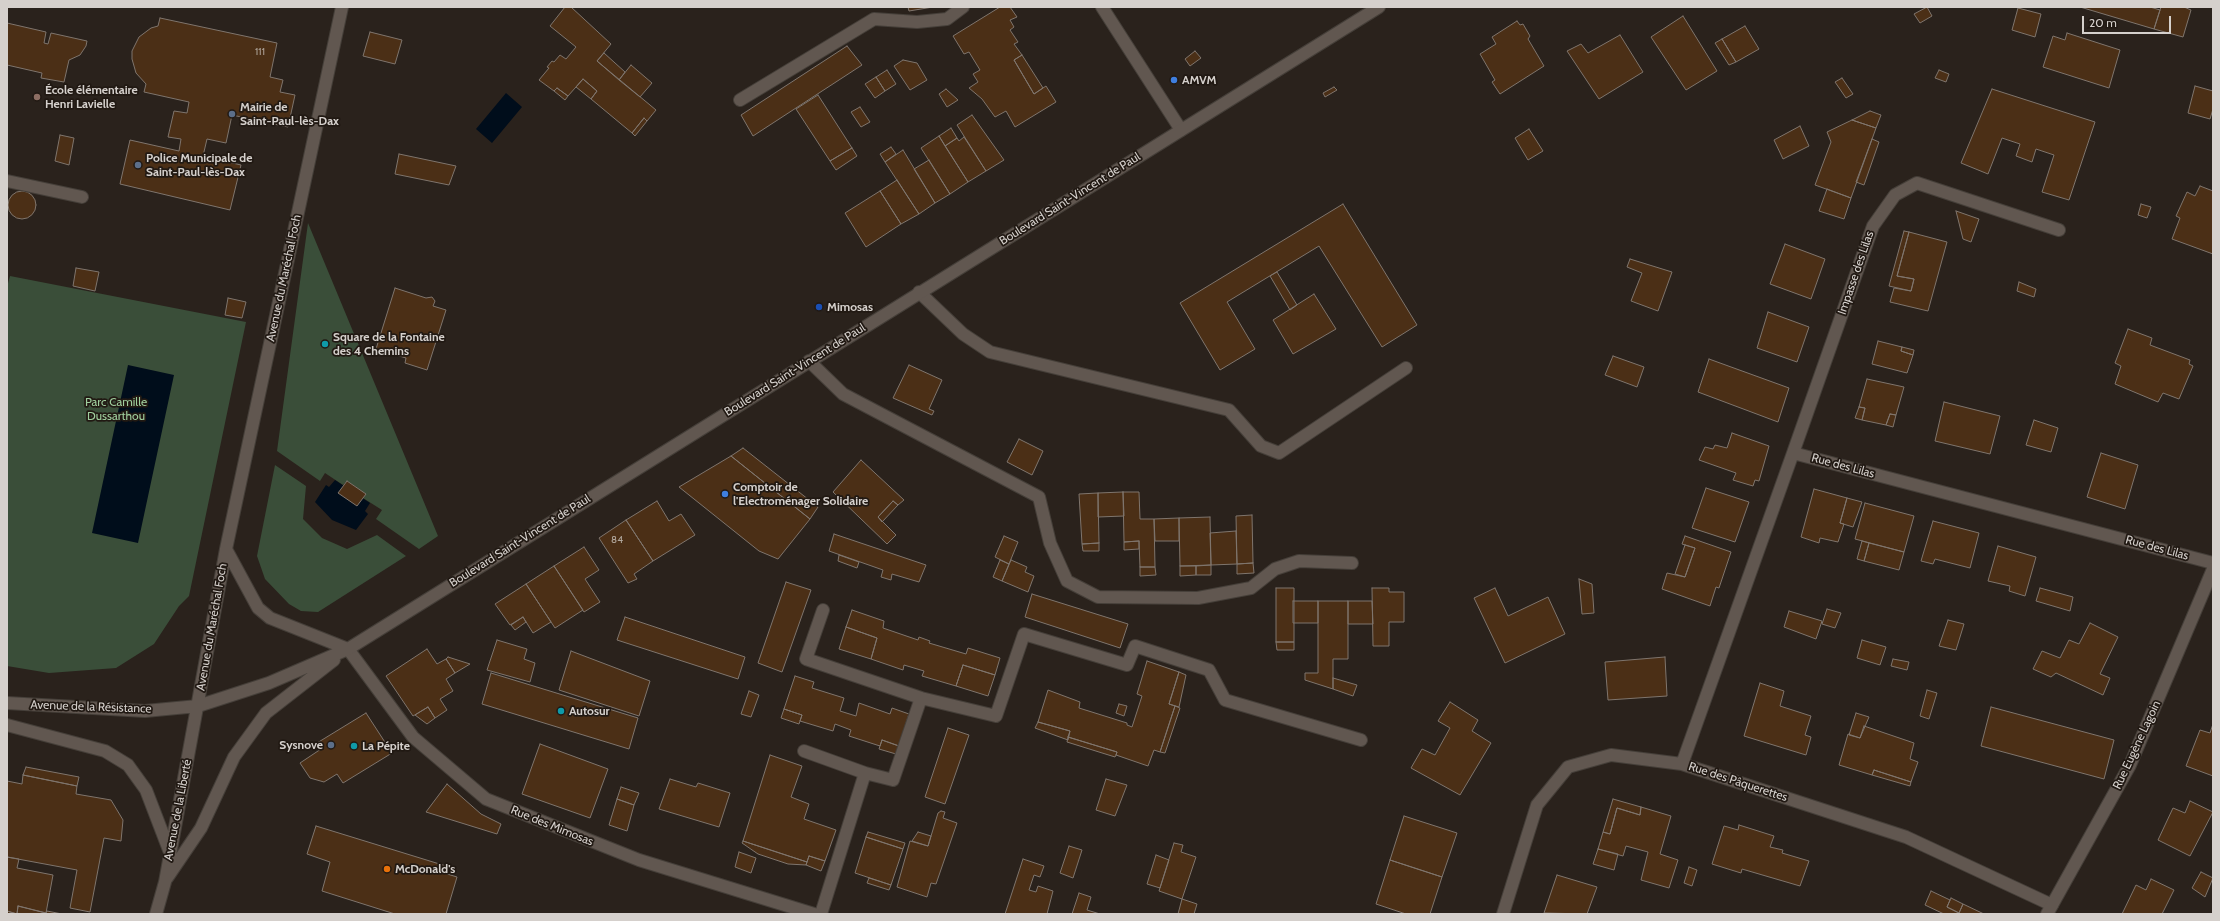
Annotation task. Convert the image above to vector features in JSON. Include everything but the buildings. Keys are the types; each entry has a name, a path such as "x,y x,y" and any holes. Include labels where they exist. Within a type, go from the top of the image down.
{"main road":[{"name":"Avenue du Maréchal Foch","path":"198,706 226,548 342,7"},
{"path":"740,100 874,19 917,22 947,19 963,7"},
{"path":"1102,7 1181,130"},
{"name":"Boulevard Saint-Vincent de Paul","path":"198,706 269,683 348,650 919,292 1379,7"},
{"path":"7,181 82,197"},
{"name":"Impasse des Lilas","path":"1793,453 1873,226 1895,195 1917,183 2059,230"},
{"path":"919,292 963,334 990,352 1229,410 1261,446 1279,453 1406,368"},
{"path":"809,361 842,394 1039,497 1050,543 1067,581 1098,597 1198,598 1251,588 1275,569 1299,561 1352,563"},
{"path":"1682,764 1793,453"},
{"name":"Rue des Lilas","path":"1793,453 2213,563"},
{"name":"Avenue du Maréchal Foch","path":"226,548 258,608 270,618 348,650"},
{"name":"Rue Eugène Lagoin","path":"2049,909 2130,765 2213,569"},
{"path":"823,610 806,659 921,698 996,716 1024,634 1127,665 1135,646 1209,670 1225,700 1361,740"},
{"path":"165,882 201,828 234,757 266,712 348,650"},
{"name":"Rue des Mimosas","path":"348,650 414,737 486,799 639,860 814,914"},
{"path":"804,752 865,773 893,780 921,698"},
{"name":"Avenue de la Résistance","path":"7,703 145,711 198,706"},
{"name":"Avenue de la Liberté","path":"156,914 165,882 198,706"},
{"path":"7,725 105,752 128,765 146,790 170,850"},
{"name":"Rue des Pâquerettes","path":"1503,914 1537,805 1568,767 1611,755 1682,764 1906,837 2049,909"},
{"path":"821,914 865,773"}],"green space":[{"path":"308,223 438,536 419,549 376,519 382,510 363,498 366,494 347,481 343,485 325,473 320,481 277,451"},
{"name":"Parc Camille Dussarthou","path":"10,276 246,322 189,596 179,606 154,644 116,668 49,673 7,666 7,287"},
{"path":"275,465 306,486 303,519 322,538 347,549 377,535 406,556 318,612 301,611 289,604 265,579 257,556"}],"water":[{"path":"506,93 522,107 492,143 476,129"},
{"path":"128,365 174,375 138,543 92,533"},
{"path":"335,480 370,503 365,511 368,514 356,530 332,520 315,502 326,485 329,487"}],"place":[{"name":"AMVM","path":"1174,80"},
{"name":"École élémentaire Henri Lavielle","path":"37,97"},
{"name":"Mairie de Saint-Paul-lès-Dax","path":"232,114"},
{"name":"Police Municipale de Saint-Paul-lès-Dax","path":"138,165"},
{"name":"Mimosas","path":"819,307"},
{"name":"Square de la Fontaine des 4 Chemins","path":"325,344"},
{"name":"Comptoir de l'Electroménager Solidaire","path":"725,494"},
{"name":"Autosur","path":"561,711"},
{"name":"Sysnove","path":"331,745"},
{"name":"La Pépite","path":"354,746"},
{"name":"McDonald's","path":"387,869"}]}
